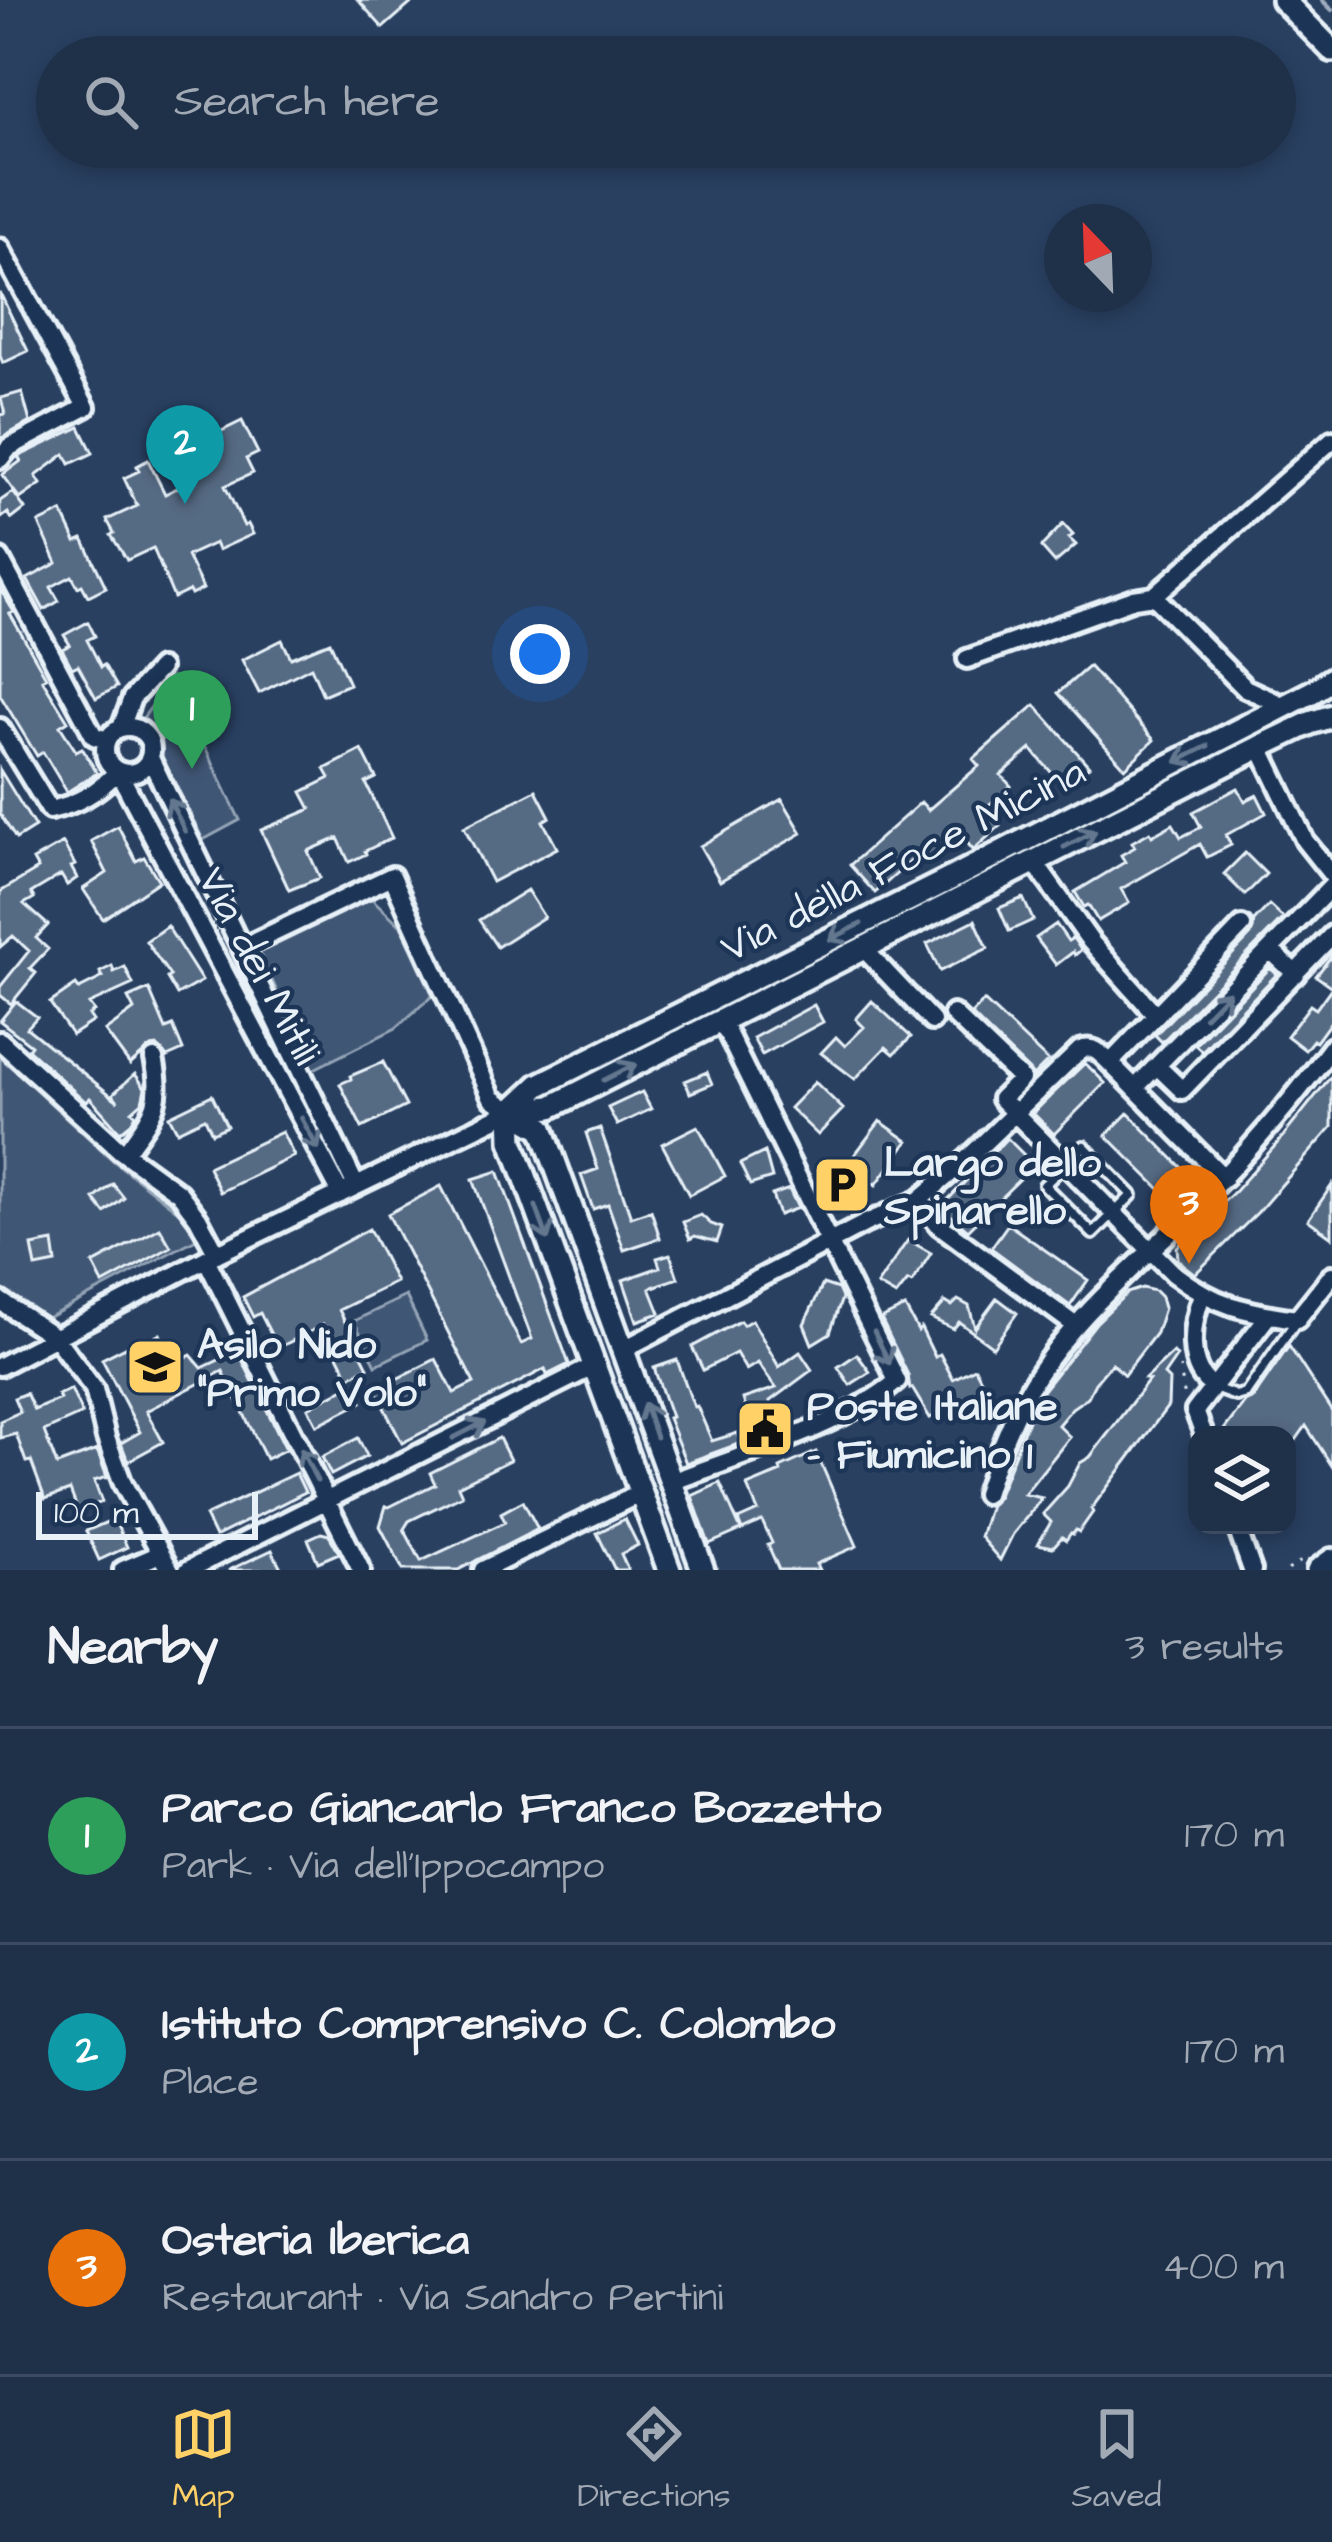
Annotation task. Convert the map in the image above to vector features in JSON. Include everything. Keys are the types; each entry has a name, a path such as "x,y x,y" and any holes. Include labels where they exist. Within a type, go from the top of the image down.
{"street":[{"path":"1283,0 1332,50"},
{"path":"0,248 86,407 10,447 0,459"},
{"path":"967,659 1154,596 1332,440"},
{"path":"0,559 94,736 134,727 145,734 151,745 150,758 242,948 348,1190"},
{"path":"1154,596 1245,688 1284,706"},
{"path":"150,758 136,772 118,771 105,754 132,698 160,668"},
{"name":"Via della Foce Micina","path":"0,1366 511,1111 539,1085 952,878 1332,679"},
{"path":"1245,688 1252,723"},
{"name":"Via della Foce Micina","path":"511,1111 551,1107 1260,747 1332,716"},
{"path":"0,728 50,810 92,794 118,771"},
{"path":"1260,747 1305,841 1332,875"},
{"name":"Via dei Mitili","path":"118,771 348,1190"},
{"path":"1034,862 1091,942 1156,1015"},
{"path":"242,948 392,876 492,1098 542,1128 701,1569"},
{"path":"952,878 963,899"},
{"path":"1135,1088 1332,886"},
{"path":"1110,1063 1242,926"},
{"path":"1157,1066 1182,1090 1332,935"},
{"path":"863,948 932,1021"},
{"path":"1270,950 1296,974"},
{"path":"953,1015 1021,1079 1001,1099 1151,1251 1202,1295 1268,1316 1298,1318 1330,1282"},
{"path":"671,1482 843,1414 896,1381 721,1020"},
{"path":"0,1041 125,1153 179,1193 198,1218 212,1257 362,1570"},
{"path":"985,1494 998,1455 1039,1373 1076,1326 1286,1108 1332,1046"},
{"path":"624,1349 919,1200 1080,1049 1096,1049 1223,1178"},
{"path":"125,1153 155,1110 158,1076 154,1059"},
{"path":"511,1111 512,1141 669,1570"},
{"path":"919,1200 939,1225 1076,1326"},
{"path":"558,1264 578,1262 588,1254"},
{"path":"567,1291 578,1282 598,1280"},
{"path":"1202,1295 1193,1328 1196,1367 1202,1380 1214,1388"},
{"path":"0,1301 55,1337 94,1389 123,1484 165,1562 123,1570"},
{"path":"1199,1426 1191,1411 1268,1316"},
{"path":"188,1570 594,1366"},
{"path":"483,1570 641,1493"},
{"path":"1239,1534 1252,1570"},
{"path":"1318,1570 1332,1561"}],"lane":[{"path":"1084,1146 1132,1196 1114,1214 1093,1234 1044,1185 1084,1146"},
{"path":"1214,1388 1236,1396 1246,1393 1298,1318"}],"path":[{"path":"1180,1365 1191,1411"}],"shaded area":[{"path":"172,678 240,820 203,840 143,718"},
{"path":"370,897 401,926 433,995 396,1028 312,1070 259,951"},
{"path":"0,1057 115,1162 187,1218 198,1238 47,1318 0,1289"},
{"path":"406,1296 427,1340 376,1365 354,1321"}],"building":[{"path":"358,0 415,0 383,28"},
{"path":"0,293 28,351 3,363 0,356"},
{"path":"22,392 30,422 0,439 0,415 5,414 1,398"},
{"path":"242,421 258,453 246,459 253,473 225,486 244,526 248,524 253,534 218,550 215,543 187,556 203,589 174,598 153,548 127,560 107,520 137,506 124,478 139,471 137,466 148,460 165,494 185,484 171,456"},
{"path":"80,427 93,453 70,464 65,454 36,476 41,484 20,499 2,475 21,461 18,457"},
{"path":"13,492 25,509 12,519 8,513 0,519 0,501"},
{"path":"62,512 76,542 83,539 106,587 88,596 72,576 51,587 59,601 44,610 27,579 57,563 39,523"},
{"path":"1063,524 1076,545 1055,563 1041,547"},
{"path":"0,589 46,677 42,679 68,721 60,726 76,751 82,748 97,773 67,792 43,752 37,756 0,695"},
{"path":"88,622 95,636 87,640 117,687 96,698 78,665 72,668 62,649 70,645 64,635"},
{"path":"282,640 291,658 330,642 349,684 323,695 311,667 259,693 242,660"},
{"path":"1089,666 1154,740 1125,768 1058,693"},
{"path":"1035,705 1089,766 1064,787 1031,749 1001,775 1011,786 984,809 1000,826 973,850 961,835 928,864 919,854 875,893 850,865 921,802 928,810 979,766 973,759"},
{"path":"362,750 376,778 366,783 392,838 349,862 338,838 308,851 320,878 289,890 261,830 311,809 302,792 330,778 325,769"},
{"path":"0,770 35,827 16,839 0,814"},
{"path":"1238,788 1245,801 1257,795 1266,813 1226,835 1231,845 1207,857 1200,844 1121,889 1129,903 1098,921 1088,905 1084,907 1075,892 1125,862 1121,855 1135,847 1132,842 1173,824 1181,837 1201,827 1193,812"},
{"path":"536,790 550,817 543,821 557,848 492,882 464,827"},
{"path":"782,799 802,833 720,881 700,846"},
{"path":"118,826 136,861 144,857 159,881 103,919 83,889 107,873 91,841"},
{"path":"63,843 77,878 67,885 61,875 31,893 34,898 24,904 48,925 36,938 48,949 30,968 36,973 11,1004 0,995 0,987 29,951 13,936 0,947 0,892 38,869 33,860"},
{"path":"1245,853 1266,874 1245,895 1224,874"},
{"path":"829,883 840,908 825,915 817,888"},
{"path":"527,890 544,917 497,947 479,920"},
{"path":"1023,898 1033,920 1009,931 999,908"},
{"path":"1269,905 1283,918 1162,1042 1155,1035 1251,935 1254,921"},
{"path":"975,920 988,948 940,971 927,944"},
{"path":"1056,924 1081,950 1056,965 1036,938"},
{"path":"167,926 202,981 177,995 146,941"},
{"path":"1332,955 1332,987 1316,976"},
{"path":"112,966 114,972 125,967 133,984 89,1004 93,1021 72,1035 50,1003 76,985 79,989 103,977 100,972"},
{"path":"1270,968 1277,974 1202,1051 1195,1045"},
{"path":"1332,987 1332,1020 1305,1050 1287,1036 1310,1005 1316,1009"},
{"path":"149,989 166,1029 173,1026 183,1050 167,1057 157,1046 151,1047 130,1065 105,1031 134,1010 128,998"},
{"path":"16,1001 37,1017 27,1028 118,1101 113,1094 135,1074 145,1088 131,1123 120,1132 90,1098 86,1102 28,1049 31,1045 0,1021"},
{"path":"872,1001 911,1037 894,1054 886,1047 855,1079 821,1053 836,1037 845,1046 864,1027 856,1019"},
{"path":"984,1001 1048,1061 1033,1076 971,1014"},
{"path":"814,1005 823,1022 762,1055 753,1038"},
{"path":"383,1062 406,1106 362,1128 340,1084"},
{"path":"1085,1063 1105,1083 1054,1134 1033,1113"},
{"path":"707,1072 712,1084 690,1093 685,1081"},
{"path":"1332,1075 1332,1127 1258,1212 1195,1274 1178,1259 1177,1247 1235,1191"},
{"path":"815,1082 843,1109 818,1135 790,1108"},
{"path":"642,1092 651,1109 617,1125 608,1108"},
{"path":"212,1095 227,1126 212,1133 205,1118 177,1131 169,1116"},
{"path":"1128,1113 1191,1177 1169,1198 1106,1135"},
{"path":"880,1121 908,1141 876,1185 847,1165"},
{"path":"698,1126 725,1176 689,1195 662,1144"},
{"path":"600,1128 631,1217 651,1210 660,1238 624,1250 608,1204 593,1209 581,1175 598,1169 586,1133"},
{"path":"282,1132 294,1156 220,1192 208,1167"},
{"path":"1007,1138 1034,1165 968,1230 941,1207"},
{"path":"765,1152 772,1178 750,1185 740,1164"},
{"path":"498,1171 569,1364 547,1375 545,1369 402,1443 375,1390 436,1359 454,1393 474,1383 388,1214 441,1186 521,1344 532,1339 473,1179"},
{"path":"113,1184 124,1198 105,1213 94,1199"},
{"path":"1332,1185 1332,1237 1308,1220"},
{"path":"789,1189 798,1208 779,1215 772,1195"},
{"path":"701,1215 722,1228 717,1242 690,1239 683,1222"},
{"path":"1008,1224 1088,1280 1070,1306 991,1248"},
{"path":"160,1228 171,1247 103,1284 93,1264"},
{"path":"369,1229 396,1282 339,1310 368,1367 349,1377 323,1325 278,1348 260,1313 253,1317 243,1297"},
{"path":"908,1240 931,1253 912,1283 908,1281 896,1296 877,1285"},
{"path":"53,1242 56,1263 36,1267 32,1246"},
{"path":"670,1254 678,1278 650,1288 660,1313 637,1321 623,1280 660,1267 657,1258"},
{"path":"823,1284 838,1289 842,1298 830,1333 812,1344 804,1324"},
{"path":"1142,1288 1161,1297 1164,1308 1156,1333 1124,1375 1112,1363 1088,1397 1058,1425 1070,1437 1024,1494 1042,1498 1013,1534 1000,1560 980,1537 1032,1410 1096,1323 1127,1293"},
{"path":"997,1298 1017,1313 993,1347 959,1322 953,1329 931,1318 945,1302 952,1306 958,1300 969,1306 975,1328"},
{"path":"905,1307 953,1379 975,1368 985,1387 930,1418 910,1389 881,1319"},
{"path":"752,1320 779,1367 800,1352 812,1370 770,1401 777,1423 771,1432 755,1437 743,1399 776,1388 758,1363 746,1370 736,1353 703,1370 692,1347 740,1321 743,1325"},
{"path":"160,1334 168,1350 176,1346 183,1359 191,1355 202,1368 238,1351 286,1449 266,1459 223,1371 146,1411 163,1442 128,1461 121,1443 140,1432 102,1359"},
{"path":"1289,1346 1332,1412 1332,1466 1306,1426 1296,1440 1296,1426 1227,1426"},
{"path":"1173,1353 1177,1356 1164,1375 1169,1380 1168,1406 1079,1532 1066,1540 1062,1537 1053,1547 1038,1544 1051,1522 1043,1514 1149,1380 1145,1379"},
{"path":"857,1354 870,1372 850,1385 838,1367"},
{"path":"677,1360 712,1441 738,1433 741,1443 686,1463 654,1368"},
{"path":"352,1384 362,1402 317,1425 308,1408"},
{"path":"71,1389 82,1414 44,1431 57,1465 97,1450 107,1477 94,1481 102,1502 78,1511 70,1490 45,1499 16,1434 0,1438 0,1421 20,1412 14,1398 26,1393 34,1410"},
{"path":"358,1438 367,1456 331,1475 322,1457"},
{"path":"499,1438 510,1460 458,1486 462,1495 409,1521 404,1529 421,1561 505,1522 501,1513 523,1501 538,1529 458,1570 403,1570 380,1526 386,1506 435,1484 430,1473"},
{"path":"816,1452 857,1546 816,1564 819,1570 779,1570 762,1521 742,1530 738,1520 758,1511 747,1486"},
{"path":"296,1473 305,1492 215,1537 205,1516"},
{"path":"720,1483 741,1530 709,1544 692,1496"},
{"path":"114,1519 127,1547 99,1560 86,1531"},
{"path":"625,1519 638,1545 621,1554 628,1570 615,1570 597,1533"},
{"path":"329,1535 339,1553 318,1562 308,1539"},
{"path":"272,1550 282,1570 229,1570"}],"waterway":[{"path":"1322,0 1332,10"}],"place":[{"name":"Istituto Comprensivo C. Colombo","path":"185,504"},
{"name":"Parco Giancarlo Franco Bozzetto","path":"192,769"},
{"name":"Largo dello Spinarello","path":"842,1185"},
{"name":"Osteria Iberica","path":"1189,1264"},
{"name":"Asilo Nido \"Primo Volo\"","path":"155,1367"},
{"name":"Poste Italiane – Fiumicino 1","path":"765,1429"}]}
